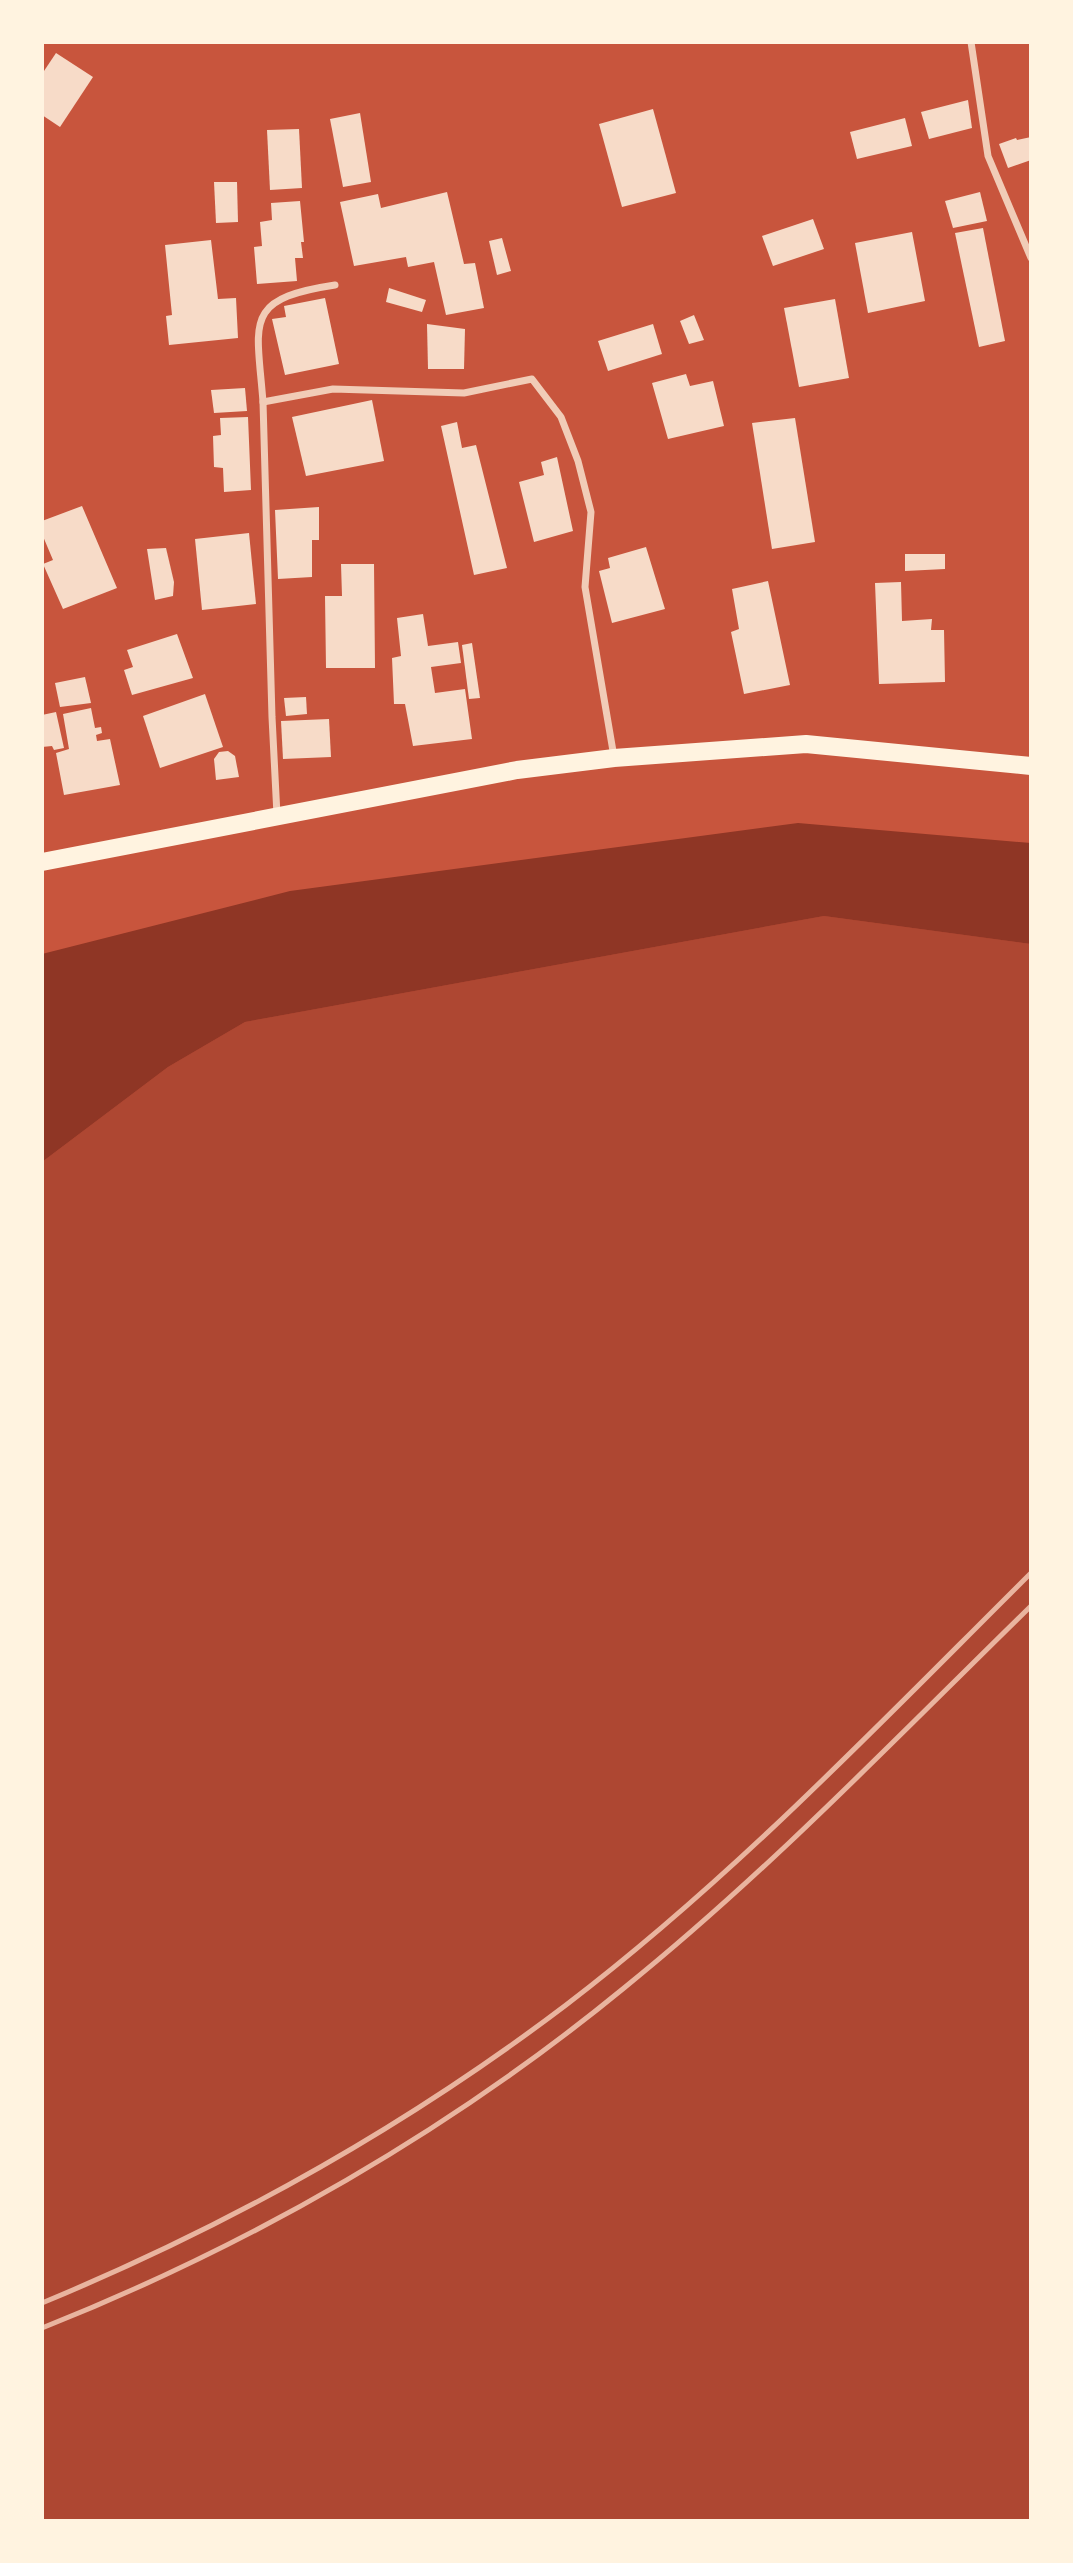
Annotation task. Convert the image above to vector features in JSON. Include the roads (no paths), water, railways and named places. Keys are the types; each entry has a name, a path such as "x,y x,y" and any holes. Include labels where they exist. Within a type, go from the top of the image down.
{"main road":[{"path":"42,862 517,770 614,758 806,744 1031,766"}],"street":[{"path":"971,42 988,156 1031,258"},
{"path":"278,817 258,330 262,316 270,304 314,288 335,285"},
{"path":"263,402 333,389 464,393 532,379 561,417 578,461 591,512 585,587 614,758"}],"railway":[{"path":"42,2303 180,2241 313,2171 442,2092 566,2005 628,1956 747,1851 1031,1573"},
{"path":"42,2328 197,2260 346,2180 419,2136 558,2040 624,1988 730,1897 832,1802 1031,1606"}]}
